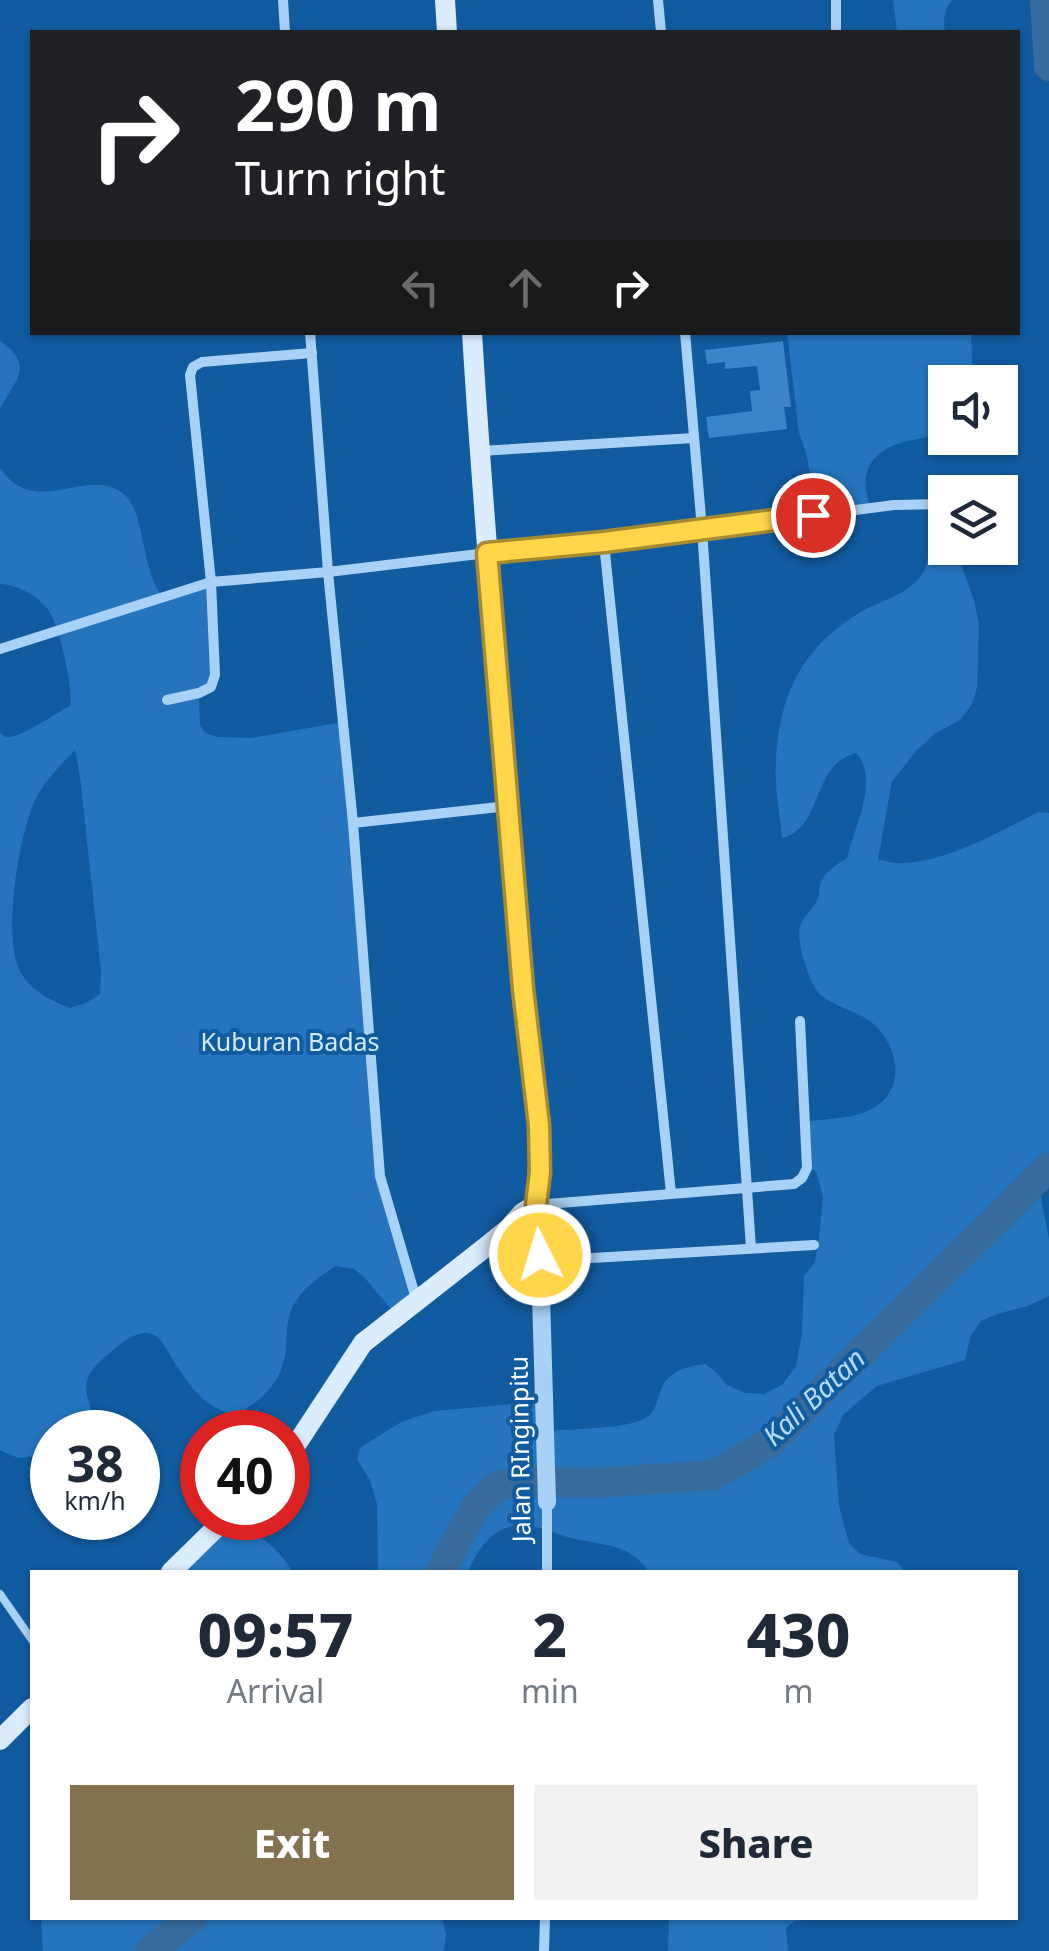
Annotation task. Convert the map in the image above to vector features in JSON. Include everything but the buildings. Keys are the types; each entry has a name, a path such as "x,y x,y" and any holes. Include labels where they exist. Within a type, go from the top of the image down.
{"main road":[{"path":"445,0 448,30"},
{"path":"310,1423 363,1343 536,1205 539,1125 523,989 472,335"},
{"path":"172,1570 203,1540"},
{"path":"0,1740 30,1710"}],"street":[{"path":"283,0 286,30"},
{"path":"658,0 660,30"},
{"path":"836,0 836,30"},
{"path":"310,335 380,1176 417,1302"},
{"path":"685,335 751,1248"},
{"path":"166,700 199,693 211,686 215,675 211,582 190,375 193,367 202,362 312,353"},
{"path":"479,451 694,438"},
{"path":"0,649 211,582 604,542 928,503"},
{"path":"604,542 671,1194"},
{"path":"353,823 508,806"},
{"path":"536,1205 794,1184 807,1168 800,1020"},
{"name":"Jalan RInginpitu","path":"536,1205 546,1432 547,1570"},
{"path":"540,1262 814,1245"},
{"path":"544,1951 546,1920"}],"lane":[{"path":"0,1594 30,1637"}],"green space":[{"path":"893,0 952,0 945,15 945,30 897,30"},
{"path":"787,335 971,335 972,365 928,365 928,437 897,444 877,456 866,481 870,508 813,515 806,453 799,433"},
{"path":"0,341 20,365 0,409"},
{"name":"Kuburan Badas","path":"0,468 28,490 104,485 118,490 134,509 150,570 163,597 211,582 215,675 199,694 200,725 205,733 251,738 343,722 380,1176 417,1302 397,1316 364,1277 354,1269 336,1266 296,1301 287,1325 284,1361 276,1380 244,1410 222,1410 204,1400 156,1336 135,1335 91,1373 86,1388 91,1410 30,1410 30,1457 18,1458 0,1450 0,733 6,737 29,730 70,706 71,698 65,658 49,611 39,600 13,586 0,584","holes":["75,750 101,971 100,994 70,1008 25,980 15,957 12,912 30,814 36,798"]},
{"path":"928,554 928,565 961,565 979,624 977,688 971,706 960,720 918,749 892,781 878,859 899,863 936,857 972,845 1038,812 1049,813 1049,1167 1040,1175 1040,1183 1049,1239 1049,1296 981,1321 971,1335 965,1360 877,1386 843,1415 834,1435 839,1506 849,1543 860,1554 897,1562 903,1570 647,1570 626,1551 525,1525 494,1534 469,1570 378,1570 377,1504 370,1480 357,1459 360,1448 401,1422 434,1411 512,1404 545,1386 547,1431 615,1426 650,1415 664,1384 685,1368 705,1364 727,1385 745,1393 764,1394 782,1385 796,1366 802,1334 804,1276 815,1262 823,1197 816,1171 807,1168 805,1122 852,1116 873,1108 891,1090 895,1066 887,1040 878,1028 818,992 807,970 800,941 800,926 817,900 822,880 847,858 866,790 863,764 856,753 841,760 823,783 805,822 782,838 776,780 778,737 788,695 808,658 839,627 915,583 926,566"},
{"path":"203,1540 263,1540 292,1570 173,1570"},
{"path":"41,1920 442,1920 446,1934 444,1951 43,1951"},
{"path":"669,1920 806,1920 795,1921 786,1928 788,1951 668,1951"}],"waterway":[{"name":"Kali Batan","path":"1045,0 1049,66"},
{"name":"Kali Batan","path":"441,1570 475,1508 497,1486 714,1475 771,1442 1049,1167"},
{"name":"Kali Batan","path":"150,1951 189,1920"}],"route":[{"path":"540,1255 536,1205 539,1125 523,989 487,553 813,515"}]}
